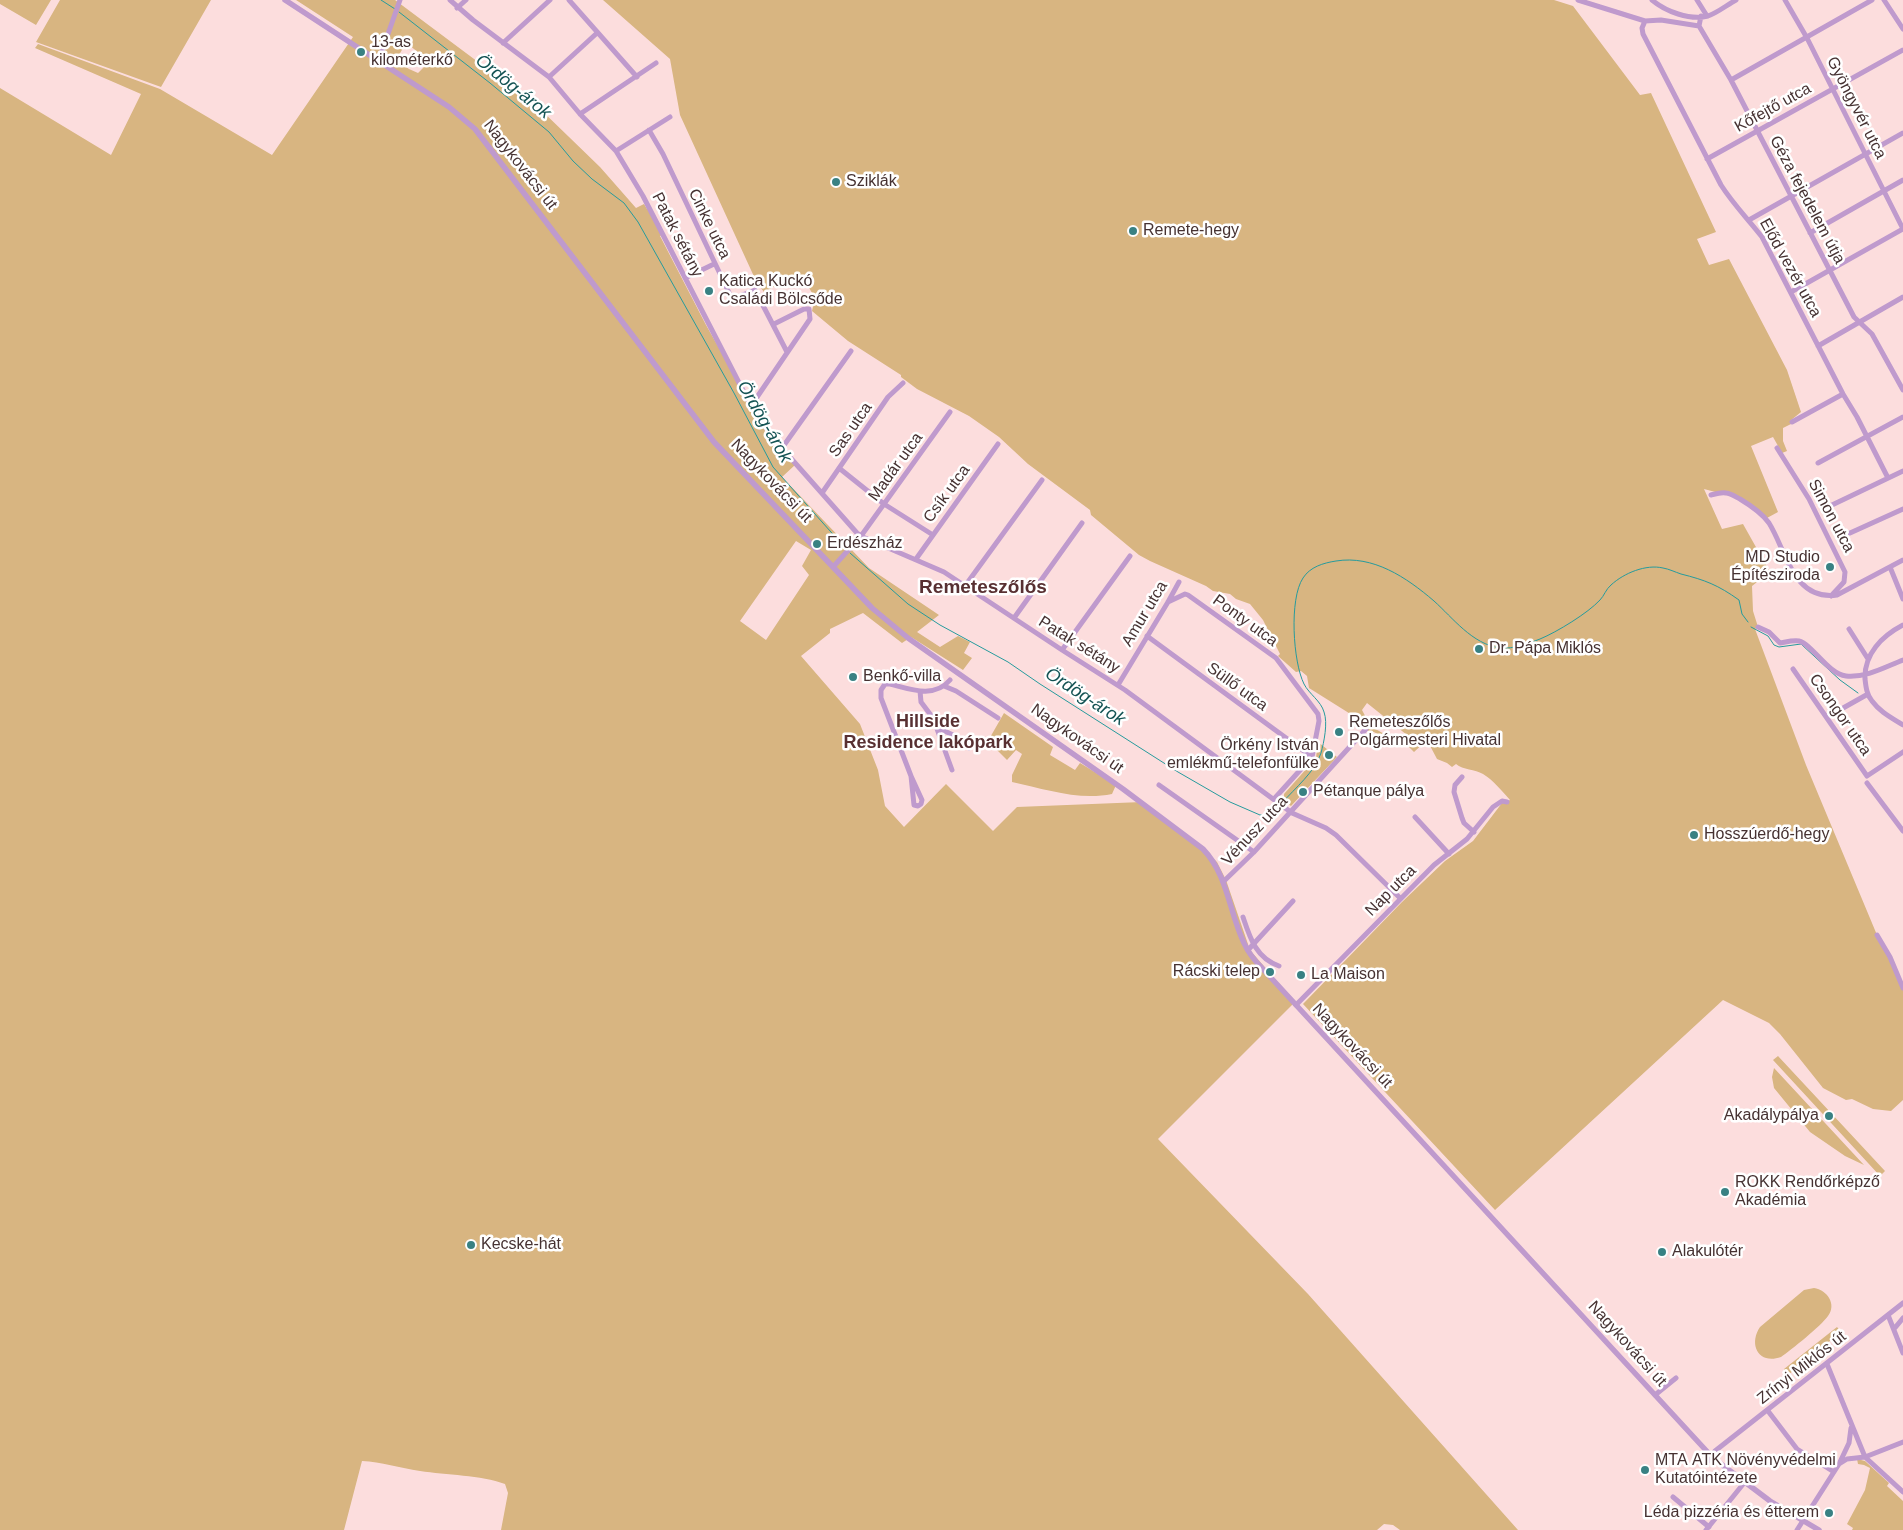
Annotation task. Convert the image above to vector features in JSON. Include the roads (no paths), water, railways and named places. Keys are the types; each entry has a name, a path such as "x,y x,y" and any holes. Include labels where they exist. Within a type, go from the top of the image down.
{"street":[{"name":"Nagykovácsi út","path":"285,0 449,107 474,129 714,442 872,608 908,638 1123,789 1203,849 1215,864 1241,937 1254,960 1712,1456 1744,1483 1819,1530"},
{"name":"Patak sétány","path":"450,0 457,8 549,77 580,114 616,151 643,196 751,406 772,438 861,536 940,569 1118,685 1289,811 1336,834 1400,898"},
{"path":"457,8 466,0"},
{"path":"503,43 550,0"},
{"path":"569,0 637,77"},
{"path":"1578,0 1645,21 1661,20 1699,26 1701,16"},
{"path":"1652,0 1662,8 1677,14 1701,16 1707,16 1736,0"},
{"path":"1697,0 1707,16"},
{"name":"Gyöngyvér utca","path":"1785,0 1807,38 1903,229"},
{"path":"1731,80 1872,0"},
{"path":"1884,0 1903,30"},
{"path":"377,60 399,1"},
{"name":"Előd vezér utca","path":"1645,21 1642,28 1643,34 1708,159 1734,205 1762,237 1888,478"},
{"name":"Géza fejedelem útja","path":"1699,26 1731,80 1854,317 1872,334 1903,389"},
{"path":"549,77 597,33"},
{"name":"Kőfejtő utca","path":"1708,159 1903,50"},
{"path":"580,114 656,63"},
{"path":"616,151 670,117"},
{"name":"Cinke utca","path":"649,130 663,154 732,299 754,290 774,324 787,352"},
{"path":"1749,220 1903,133"},
{"path":"1810,232 1903,180"},
{"path":"1791,292 1903,229"},
{"path":"685,278 714,264"},
{"path":"1818,346 1903,298"},
{"path":"751,406 810,319 810,311 807,308 774,324"},
{"path":"782,448 851,351"},
{"name":"Sas utca","path":"822,493 888,397 903,383"},
{"path":"1792,422 1843,394"},
{"name":"Madár utca","path":"833,567 861,536 950,412"},
{"path":"1818,463 1903,417"},
{"name":"Csík utca","path":"916,559 998,444"},
{"name":"Simon utca","path":"1777,448 1809,499 1845,572 1844,582 1831,596"},
{"path":"839,468 884,504 932,535"},
{"path":"1832,505 1903,471"},
{"path":"965,586 1042,480"},
{"path":"1710,495 1726,492 1751,505 1768,522 1796,579 1811,590 1831,596 1837,595 1903,560"},
{"path":"1850,534 1903,509"},
{"path":"1014,618 1082,523"},
{"path":"1062,650 1130,556"},
{"path":"1890,566 1903,599"},
{"name":"Amur utca","path":"1118,685 1179,582"},
{"name":"Ponty utca","path":"1168,602 1184,594 1188,595 1273,656 1315,710 1319,721 1312,757"},
{"path":"1902,724 1880,710 1868,694 1865,674 1868,659 1881,641 1903,625"},
{"path":"1758,627 1769,632 1778,642 1802,642 1842,675 1865,674 1903,660"},
{"path":"1850,629 1868,659"},
{"name":"Süllő utca","path":"1147,636 1312,757"},
{"name":"Csongor utca","path":"1793,669 1867,776 1903,752"},
{"path":"911,776 914,805 918,806 922,800 881,698 881,690 885,684 890,684 920,691 936,690 950,680"},
{"path":"944,686 956,691 998,718"},
{"path":"920,691 921,702 933,718 952,770"},
{"path":"1836,712 1868,694"},
{"path":"936,727 953,735 970,748"},
{"name":"Vénusz utca","path":"1223,882 1254,852 1289,811 1366,729"},
{"path":"1274,799 1312,757"},
{"path":"1462,777 1455,786 1454,792 1464,823 1474,832"},
{"path":"1867,784 1903,831"},
{"path":"1159,786 1254,852"},
{"name":"Nap utca","path":"1296,1005 1400,898 1434,866 1462,845 1494,805 1502,801 1507,802"},
{"path":"1415,817 1449,854"},
{"path":"1248,950 1293,901"},
{"path":"1243,917 1253,945 1268,962 1279,966"},
{"path":"1877,935 1890,957 1903,988"},
{"name":"Zrínyi Miklós út","path":"1712,1456 1903,1303"},
{"path":"1888,1315 1903,1354"},
{"path":"1894,1329 1903,1318"},
{"path":"1827,1364 1865,1457 1903,1492"},
{"path":"1655,1395 1676,1378"},
{"path":"1768,1410 1797,1449 1834,1472"},
{"path":"1797,1530 1839,1464 1849,1443 1851,1424"},
{"path":"1839,1464 1853,1457 1865,1457 1903,1442"},
{"path":"1673,1497 1707,1529 1744,1483"}],"waterway":[{"name":"Ördög-árok","path":"381,0 395,9"},
{"name":"Ördög-árok","path":"399,12 549,132 573,161 592,179 624,203 638,222 734,393 773,467 847,550"},
{"name":"Ördög-árok","path":"850,553 908,604 940,625 1008,662 1178,772 1230,802 1260,815 1268,815 1275,812 1279,806"},
{"name":"Ördög-árok","path":"1282,803 1314,767 1321,753 1326,727 1324,712 1320,704 1306,688 1300,674 1294,631 1296,600 1303,578 1313,568 1322,564 1336,561 1363,561 1388,570 1423,592 1472,636 1490,646 1500,648 1510,648 1525,644 1555,632 1595,605 1616,581 1635,570 1650,567 1668,569 1724,590 1739,600 1742,614 1748,622"},
{"name":"Ördög-árok","path":"1751,627 1768,636 1774,645 1779,647 1801,644 1840,680 1858,693"}],"place":[{"name":"13-as kilométerkő","path":"361,52"},
{"name":"Sziklák","path":"836,182"},
{"name":"Remete-hegy","path":"1133,231"},
{"name":"Katica Kuckó Családi Bölcsőde","path":"709,291"},
{"name":"Erdészház","path":"817,544"},
{"name":"MD Studio Építésziroda","path":"1830,567"},
{"name":"Dr. Pápa Miklós","path":"1479,649"},
{"name":"Benkő-villa","path":"853,677"},
{"name":"Remeteszőlős Polgármesteri Hivatal","path":"1339,732"},
{"name":"Örkény István emlékmű-telefonfülke","path":"1329,755"},
{"name":"Pétanque pálya","path":"1303,792"},
{"name":"Hosszúerdő-hegy","path":"1694,835"},
{"name":"Rácski telep","path":"1270,972"},
{"name":"La Maison","path":"1301,975"},
{"name":"Akadálypálya","path":"1829,1116"},
{"name":"ROKK Rendőrképző Akadémia","path":"1725,1192"},
{"name":"Kecske-hát","path":"471,1245"},
{"name":"Alakulótér","path":"1662,1252"},
{"name":"MTA ATK Növényvédelmi Kutatóintézete","path":"1645,1470"},
{"name":"Léda pizzéria és étterem","path":"1829,1513"}],"district":[{"name":"Remeteszőlős","path":"983,588"},
{"name":"Hillside Residence lakópark","path":"928,732"}]}
